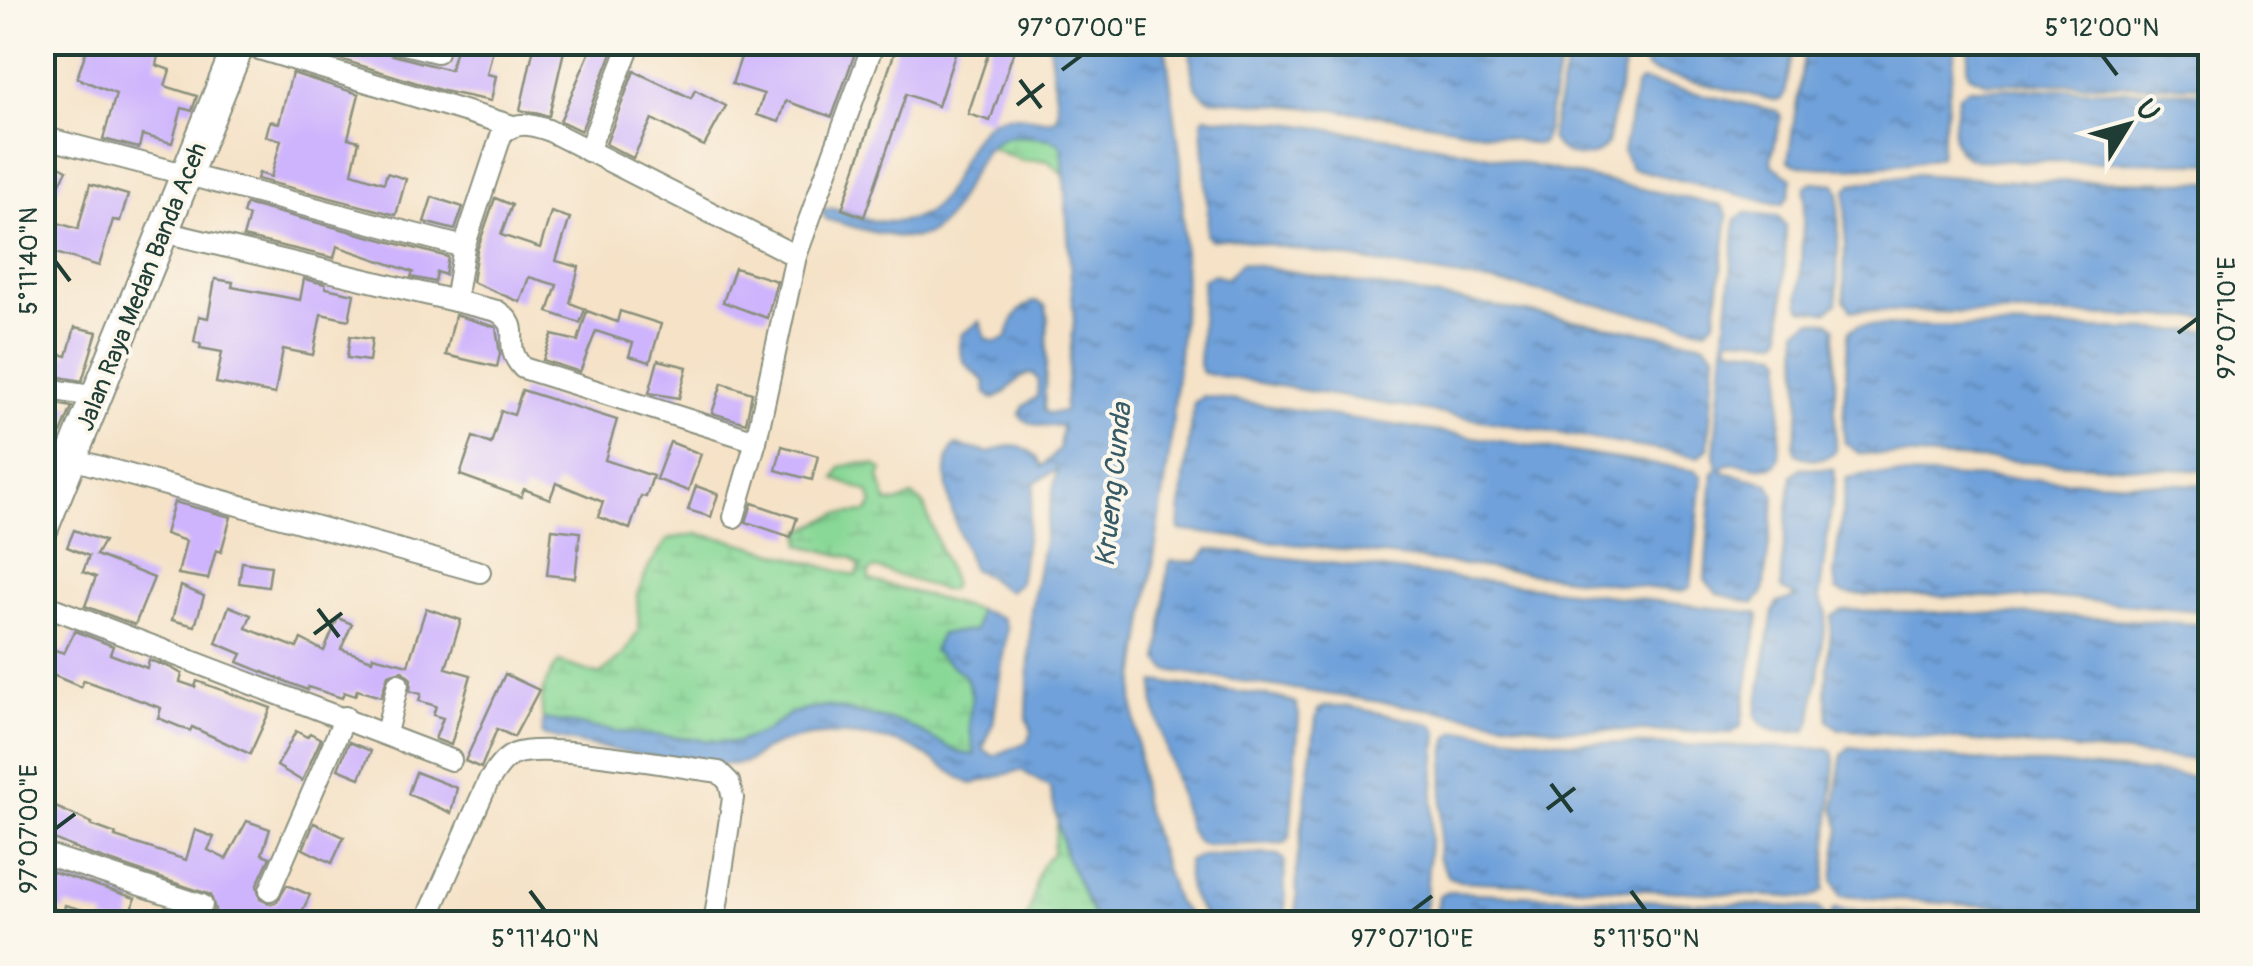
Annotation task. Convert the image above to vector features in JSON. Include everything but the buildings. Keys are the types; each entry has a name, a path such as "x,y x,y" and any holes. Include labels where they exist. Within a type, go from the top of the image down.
{"highway":[{"name":"Jalan Raya Medan Banda Aceh","path":"42,530 238,43"}],"street":[{"path":"396,42 437,52"},
{"path":"588,151 631,42"},
{"path":"734,518 756,441 796,256 874,42"},
{"path":"238,43 512,126 529,124 548,130 796,256"},
{"path":"455,301 464,247 502,133 512,126"},
{"path":"42,137 464,247"},
{"path":"164,232 498,311 510,318 514,328 510,346 514,358 524,368 756,441"},
{"path":"42,388 98,396"},
{"path":"72,459 480,572"},
{"path":"42,604 451,760"},
{"path":"386,732 398,684"},
{"path":"270,890 345,717"},
{"path":"425,924 488,782 511,755 543,750 719,772 729,782 733,798 714,924"},
{"path":"42,854 202,905"}],"green space":[{"path":"1004,137 1055,139 1062,145 1064,175 1047,160 1022,161 989,147"},
{"path":"875,465 883,471 879,477 887,502 897,503 912,496 923,503 953,584 950,590 942,590 876,568 869,572 869,580 978,610 976,631 941,634 966,677 972,696 969,724 975,755 960,753 903,723 826,706 791,713 766,731 735,743 619,732 543,719 544,689 559,662 600,675 624,654 639,630 637,595 649,566 668,539 698,534 731,540 856,576 860,566 852,558 801,545 801,531 838,514 867,512 873,504 868,492 835,479 841,467"},
{"path":"1058,820 1066,857 1097,923 1024,924 1037,877 1052,854"}],"water":[{"path":"1190,42 1563,43 1545,138 1541,144 1534,144 1373,115 1209,99 1194,82"},
{"name":"Krueng Cunda","path":"1049,43 1165,43 1181,161 1185,290 1170,449 1133,699 1143,802 1176,901 1196,923 1097,923 1066,857 1050,788 1021,770 972,784 904,744 844,735 796,738 765,749 746,762 730,764 646,756 542,735 543,719 619,732 735,743 766,731 791,713 826,706 903,723 960,753 975,755 969,724 972,696 966,677 933,651 941,634 975,630 978,610 1002,618 1007,629 993,724 983,749 994,756 1027,742 1032,732 1027,717 1031,610 1057,470 1035,482 1019,583 1009,591 973,570 951,506 946,470 956,445 990,453 1020,447 1033,454 1042,467 1059,450 1062,425 1039,425 1019,415 1037,397 1038,380 1033,373 993,399 986,393 985,381 964,362 960,343 961,335 980,321 986,339 996,342 1007,338 1017,315 1037,301 1046,307 1048,320 1044,410 1049,414 1064,411 1074,321 1062,146 1045,138 1002,138 980,159 944,222 918,237 860,229 826,219 821,210 838,210 886,222 919,217 941,198 973,141 993,120 1015,116 1054,120 1058,112"},
{"path":"1570,43 1629,43 1607,144 1585,156 1560,150 1551,136"},
{"path":"1647,43 1794,43 1785,94 1781,100 1774,100 1652,72 1645,66"},
{"path":"1806,43 1956,43 1940,156 1863,167 1818,167 1788,161"},
{"path":"1970,43 2210,43 2210,86 1988,83 1969,74"},
{"path":"1641,81 1777,111 1781,116 1772,165 1792,178 1789,196 1783,204 1631,168 1623,152 1636,87"},
{"path":"1969,88 2210,92 2210,163 1975,160 1959,150 1954,134 1959,95"},
{"path":"1205,117 1287,123 1432,144 1722,206 1728,216 1715,321 1706,329 1519,287 1231,238 1211,240 1206,235 1202,121"},
{"path":"1914,174 2012,181 2210,182 2210,318 1851,310 1844,300 1846,190 1852,184"},
{"path":"1813,182 1835,184 1839,192 1837,303 1827,312 1802,309 1799,303 1805,187"},
{"path":"1746,213 1778,216 1786,227 1782,335 1778,340 1728,340 1730,347 1778,352 1783,358 1779,458 1768,467 1735,463 1723,466 1723,472 1768,483 1775,496 1763,593 1754,603 1718,594 1705,580 1713,473 1718,468 1714,454 1736,219"},
{"path":"1241,263 1705,343 1715,353 1708,448 1699,457 1202,373 1199,365 1203,279 1214,274 1226,279"},
{"path":"1811,321 1829,321 1835,327 1835,452 1817,459 1797,454 1794,445 1800,410 1798,329"},
{"path":"1858,325 2210,331 2210,471 1859,453 1845,443 1843,428 1848,337 1849,331"},
{"path":"1203,396 1696,471 1702,477 1691,587 1682,592 1180,530 1194,403"},
{"path":"1801,468 1834,469 1819,598 1827,613 1812,719 1806,732 1784,732 1764,726 1756,714 1773,612 1777,603 1797,597 1781,589 1781,573 1792,475"},
{"path":"1867,474 2210,485 2210,612 2069,599 1846,594 1836,590 1834,573 1847,478"},
{"path":"1209,549 1757,613 1741,726 1732,733 1560,729 1168,670 1159,660 1168,564 1197,562"},
{"path":"1843,610 2043,615 2210,625 2210,761 1839,729 1829,721 1826,690 1832,616"},
{"path":"1155,683 1296,704 1299,715 1290,837 1285,843 1197,842 1189,830 1154,704"},
{"path":"1346,706 1434,725 1438,731 1424,923 1296,923 1297,864 1316,719 1318,710"},
{"path":"1468,731 1568,742 1827,749 1833,752 1835,761 1824,891 1810,898 1460,881 1449,877 1438,857 1446,748 1449,737"},
{"path":"1849,747 2008,764 2210,778 2210,921 1841,896 1833,880 1840,828 1835,807 1842,755"},
{"path":"1278,855 1284,860 1286,923 1211,923 1191,895 1188,861 1202,856"},
{"path":"1449,892 1818,908 1826,917 1825,923 1435,923 1439,896"},
{"path":"1835,909 2108,923 1830,923"}]}
